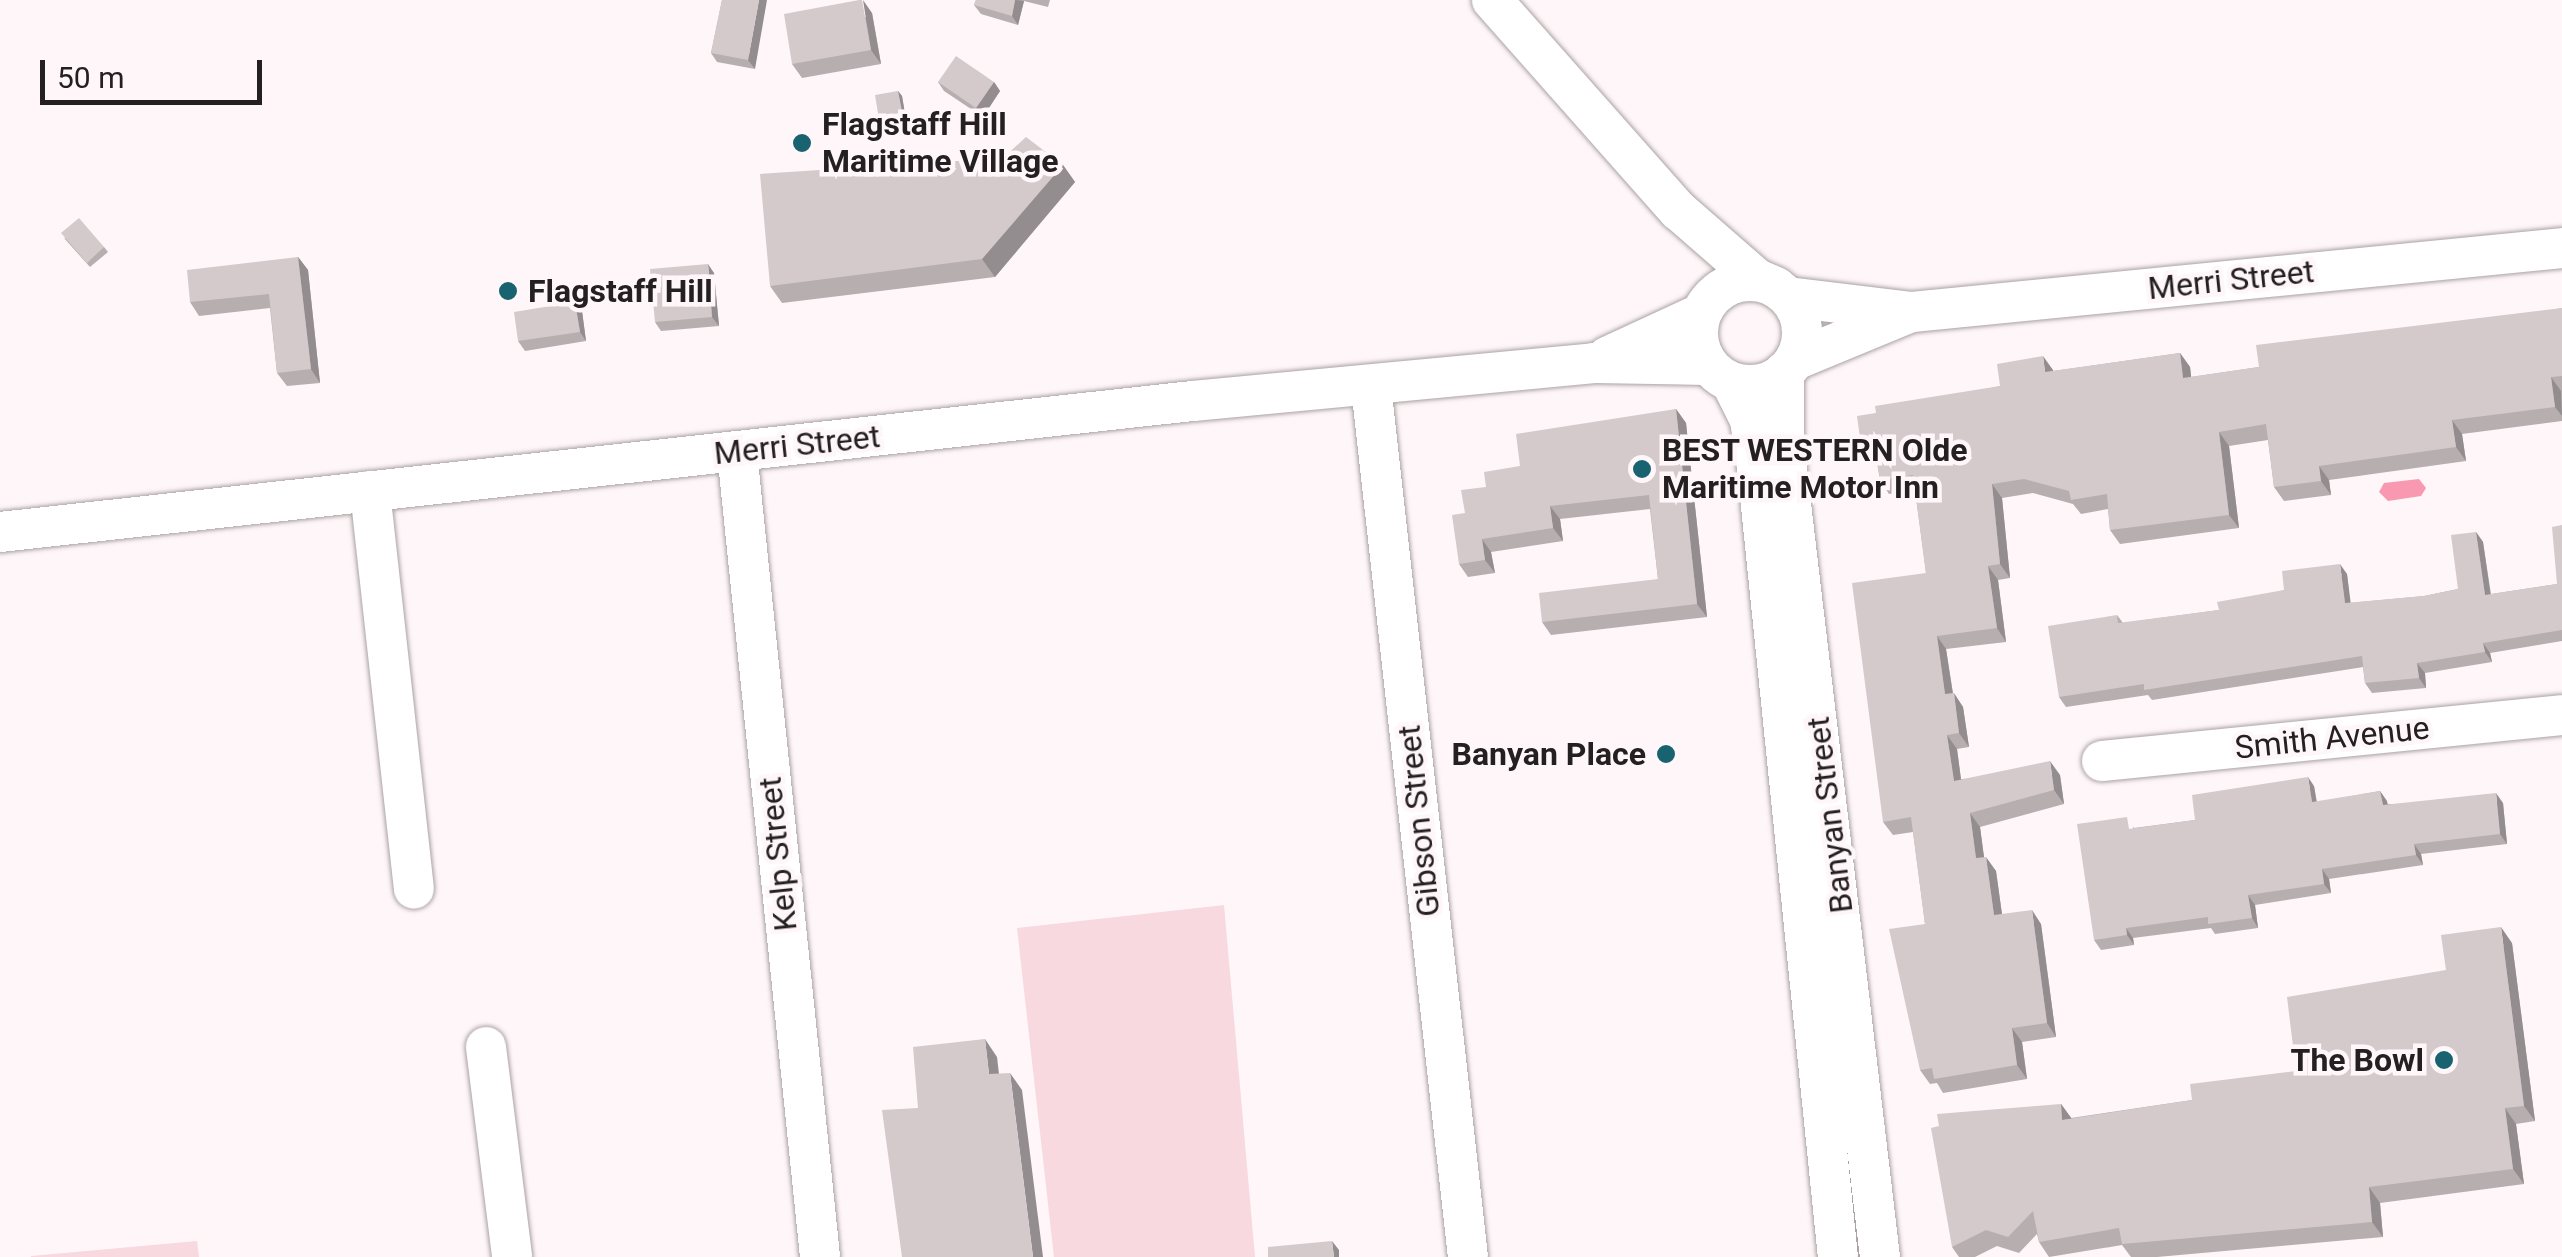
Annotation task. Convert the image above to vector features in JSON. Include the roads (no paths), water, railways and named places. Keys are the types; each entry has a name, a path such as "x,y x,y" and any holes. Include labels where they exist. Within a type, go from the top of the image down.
{"street":[{"path":"1492,0 1678,210 1758,279 1782,292 1802,327 1790,366 1759,385 1719,374 1697,331 1703,309 1714,292 1743,280 1782,292"},
{"path":"1678,210 1703,309"},
{"name":"Merri Street","path":"1782,292 1912,312 2558,247"},
{"name":"Merri Street","path":"1594,363 1703,309"},
{"name":"Merri Street","path":"1790,366 1912,312"},
{"name":"Merri Street","path":"0,532 1594,363 1719,374"},
{"name":"Banyan Street","path":"1790,366 1784,445 1880,1257"},
{"name":"Banyan Street","path":"1719,374 1750,420 1757,466 1838,1257"},
{"name":"Gibson Street","path":"1370,386 1468,1257"},
{"name":"Kelp Street","path":"737,452 820,1257"},
{"path":"370,490 414,889"},
{"name":"Smith Avenue","path":"2102,760 2562,715"},
{"path":"1812,992 1851,990"},
{"path":"486,1047 512,1257"}],"place":[{"name":"Flagstaff Hill Maritime Village","path":"802,143"},
{"name":"Flagstaff Hill","path":"508,291"},
{"name":"BEST WESTERN Olde Maritime Motor Inn","path":"1642,469"},
{"name":"Banyan Place","path":"1666,754"},
{"name":"The Bowl","path":"2444,1060"}]}
